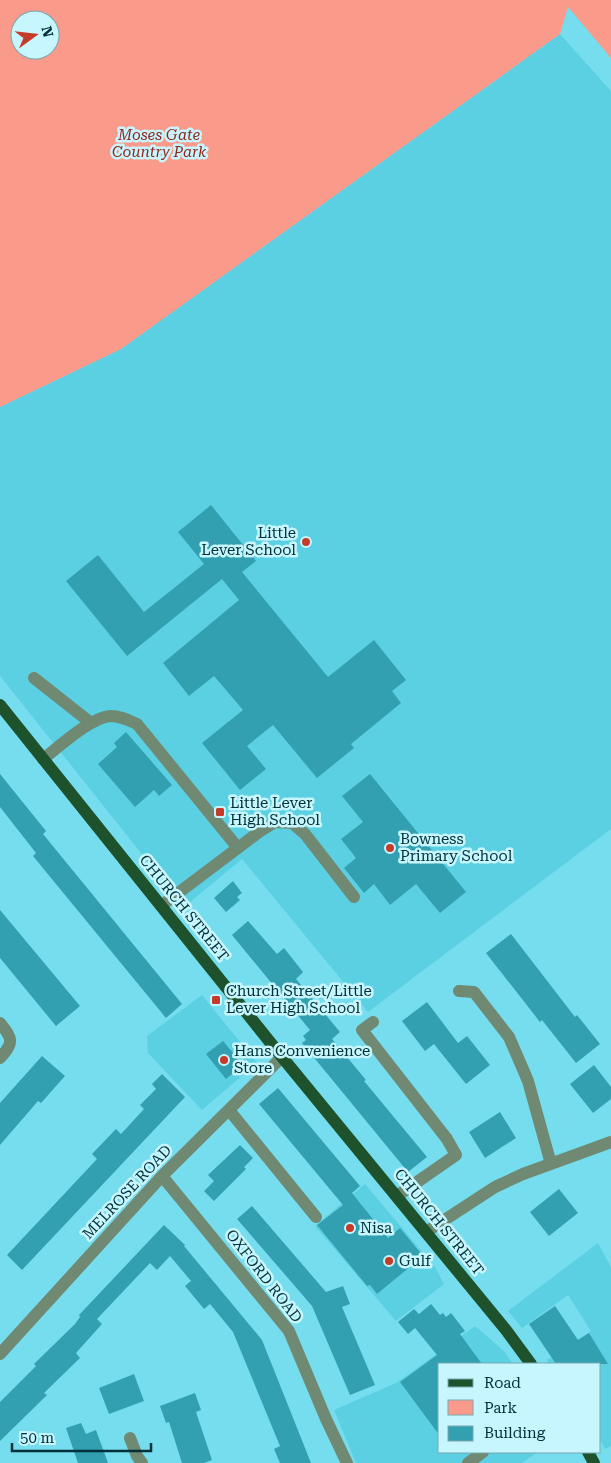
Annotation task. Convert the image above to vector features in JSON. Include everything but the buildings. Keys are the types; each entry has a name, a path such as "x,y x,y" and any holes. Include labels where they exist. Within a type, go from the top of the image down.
{"main road":[{"name":"CHURCH STREET","path":"0,705 282,1056 506,1330 530,1363"}],"street":[{"path":"34,678 91,723"},
{"path":"43,759 91,723 109,716 124,717 137,724 238,848"},
{"path":"161,906 275,822 292,823 305,834 354,897"},
{"path":"460,991 474,992 509,1037 528,1081 551,1164"},
{"path":"373,1022 362,1030 448,1138 456,1155 397,1196"},
{"path":"0,1023 9,1034 11,1043 10,1048 0,1058"},
{"name":"MELROSE ROAD","path":"0,1354 162,1176 282,1056"},
{"path":"228,1110 316,1218"},
{"path":"426,1232 495,1187 522,1174 611,1142"},
{"name":"OXFORD ROAD","path":"162,1176 289,1331 326,1419 347,1463"},
{"path":"130,1438 142,1463"},
{"path":"468,1463 482,1453"}],"shaded area":[{"name":"Little Lever School","path":"560,34 611,91 611,829 368,1012 242,859 184,907 0,676 0,407 121,349"},
{"path":"202,995 257,1063 202,1110 148,1053 147,1036"},
{"path":"365,1184 435,1267 444,1284 396,1321 315,1226"},
{"path":"598,1243 611,1267 611,1446 605,1449 601,1442 601,1363 548,1363 547,1360 591,1331 568,1295 522,1328 508,1311"},
{"path":"475,1326 504,1351 512,1363 438,1363 438,1453 537,1453 522,1463 356,1463 334,1410 398,1382"}],"green space":[{"name":"Moses Gate Country Park","path":"0,0 611,0 611,58 568,7 560,34 121,349 0,407"}],"place":[{"name":"Little Lever School","path":"306,542"},
{"name":"Little Lever High School","path":"220,812"},
{"name":"Bowness Primary School","path":"390,848"},
{"name":"Church Street/Little Lever High School","path":"216,1000"},
{"name":"Hans Convenience Store","path":"224,1060"},
{"name":"Nisa","path":"350,1228"},
{"name":"Gulf","path":"389,1261"}]}
